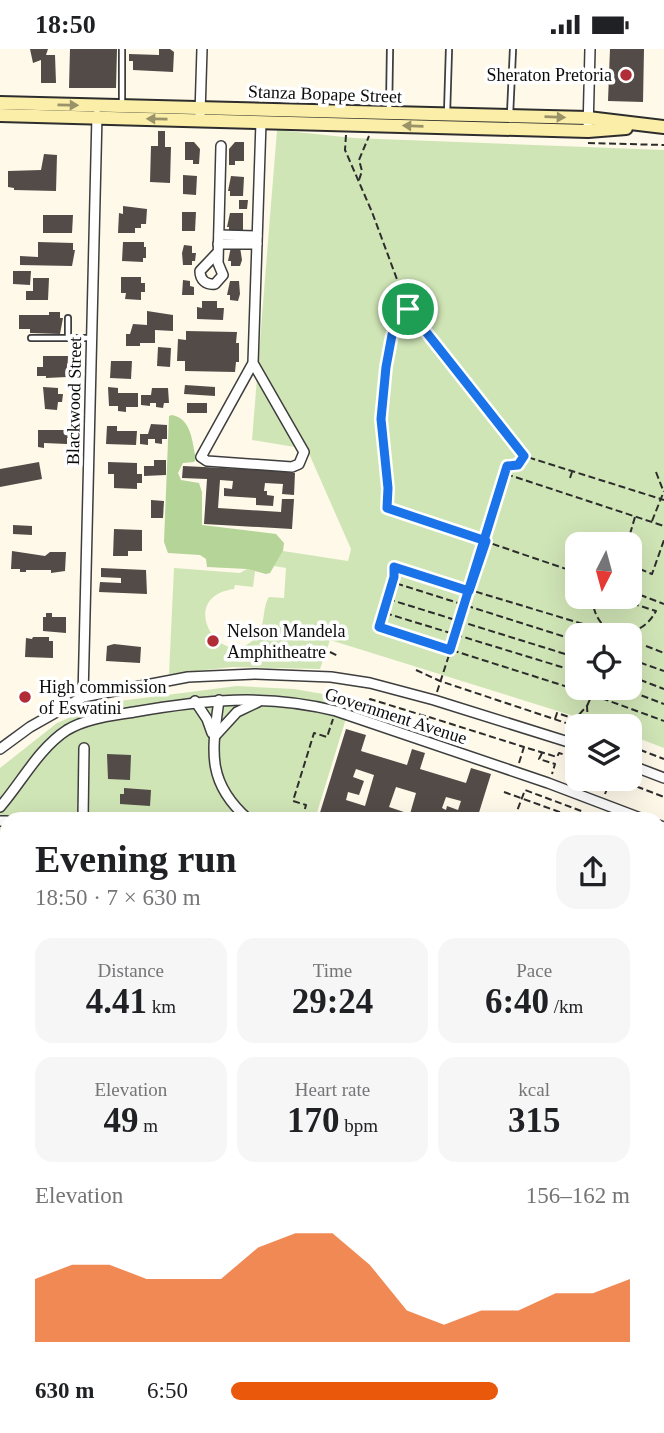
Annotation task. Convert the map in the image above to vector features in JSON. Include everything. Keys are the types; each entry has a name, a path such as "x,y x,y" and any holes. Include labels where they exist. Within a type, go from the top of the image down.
{"main road":[{"name":"Stanza Bopape Street","path":"0,103 97,111 200,114 223,109 588,118 648,127"},
{"name":"Stanza Bopape Street","path":"0,114 97,111 122,106 261,122 587,131 664,127"},
{"path":"223,109 246,113 261,122 296,112"}],"street":[{"path":"200,114 202,49"},
{"path":"587,131 590,49"},
{"name":"Blackwood Street","path":"83,698 97,111"},
{"path":"253,363 303,452 302,461 292,467 202,460 204,449 253,363 261,122"},
{"path":"221,146 218,244 257,240"},
{"name":"Government Avenue","path":"0,749 30,726 83,698 188,677 255,674 351,679 434,700 565,741"},
{"path":"219,700 214,761 225,795 241,812"},
{"path":"214,739 237,712 262,700"},
{"name":"Government Avenue","path":"0,807 46,750 68,730 100,718 195,701 262,700 317,706 336,711 625,812"},
{"path":"195,701 207,719 214,739"},
{"path":"83,748 83,812"},
{"path":"642,770 664,778"}],"lane":[{"path":"122,49 122,106"},
{"path":"388,114 390,49"},
{"path":"447,115 449,49"},
{"path":"510,116 513,49"},
{"path":"68,318 68,338"},
{"path":"31,338 91,338"}],"path":[{"path":"347,124 345,150 408,309 524,456 662,500"},
{"path":"358,181 362,171 359,160 369,136"},
{"path":"578,143 664,145"},
{"path":"408,309 402,325 392,335 386,367 381,419 388,488 387,508 565,568"},
{"path":"434,700 486,541 507,466 518,465 524,456"},
{"path":"570,478 573,471"},
{"path":"652,522 664,491 656,472"},
{"path":"505,474 664,526"},
{"path":"630,532 635,516"},
{"path":"642,570 652,574 664,540"},
{"path":"565,686 379,627 393,582 394,567 580,623"},
{"path":"386,583 393,582 565,637"},
{"path":"642,594 664,604"},
{"path":"387,599 565,654"},
{"path":"642,606 656,611 652,619 642,626"},
{"path":"384,613 565,668"},
{"path":"646,646 664,653"},
{"path":"330,652 338,656"},
{"path":"642,663 664,671"},
{"path":"416,670 440,681 565,722"},
{"path":"642,681 664,689"},
{"path":"642,696 664,704"},
{"path":"363,720 370,699 557,757 559,753 565,755"},
{"path":"555,719 557,713 575,719 590,700"},
{"path":"607,700 664,721"},
{"path":"587,706 587,714"},
{"path":"304,812 306,805 293,800 314,733 327,737 336,711"},
{"path":"421,740 429,717"},
{"path":"518,764 524,747"},
{"path":"642,751 664,759"},
{"path":"542,752 539,759 555,764 548,783"},
{"path":"642,789 664,797"},
{"path":"516,812 525,790 584,812"},
{"path":"503,792 561,812"}],"green space":[{"path":"277,130 354,138 664,150 664,748 642,740 642,714 567,714 330,640 320,669 233,667 169,674 174,568 240,573 247,569 255,571 253,587 235,585 234,589 216,595 207,605 206,618 210,631 219,641 230,647 244,646 257,636 269,597 284,598 286,568 274,566 283,551 348,561 351,549 307,449 252,440"},
{"path":"169,416 184,421 192,439 196,459 194,462 183,463 178,473 181,480 199,483 202,492 202,525 276,534 284,543 283,551 270,573 207,567 206,559 200,555 168,553 164,542"},
{"path":"237,686 294,689 352,699 317,812 0,812 0,768 57,723 104,703"}],"building":[{"path":"30,49 48,49 46,55 55,55 56,83 41,83 41,60 33,63"},
{"path":"70,49 117,49 116,88 69,88"},
{"path":"159,49 170,49 174,52 173,72 133,70 133,61 129,61 129,54 159,55"},
{"name":"Sheraton Pretoria","path":"610,49 644,49 643,102 608,101"},
{"path":"158,131 165,131 165,147 171,147 170,183 150,182 151,146 158,146"},
{"path":"185,142 194,142 200,149 199,164 193,164 193,160 185,160"},
{"path":"235,142 244,142 244,161 235,161 235,165 229,165 229,149"},
{"path":"44,154 57,155 56,191 14,190 8,187 8,171 41,170"},
{"path":"183,175 197,176 196,195 183,194"},
{"path":"231,176 244,177 243,196 230,196 228,191"},
{"path":"239,200 248,200 247,209 239,209"},
{"path":"123,206 147,209 146,224 135,228 135,233 118,233 119,213 123,214"},
{"path":"182,212 196,212 195,231 182,231"},
{"path":"230,213 243,213 243,233 229,232 227,227"},
{"path":"43,215 73,215 72,233 43,233"},
{"path":"38,242 73,243 75,250 72,266 20,265 20,256 38,257"},
{"path":"123,242 144,242 146,258 143,258 143,262 122,261"},
{"path":"184,245 192,246 192,253 196,253 192,265 183,265"},
{"path":"231,247 240,247 240,266 231,266 231,261 228,261"},
{"path":"13,271 31,271 30,285 13,284"},
{"path":"121,277 141,277 141,283 145,283 145,292 141,292 141,300 125,299 126,293 121,293"},
{"path":"33,278 49,278 48,300 26,300 26,291 33,291"},
{"path":"183,280 190,281 190,286 194,287 194,295 182,295"},
{"path":"230,281 239,281 238,301 230,300 230,295 227,295"},
{"path":"202,301 217,301 217,308 224,308 223,320 197,319 197,307 202,308"},
{"path":"147,311 173,315 173,331 155,330 155,343 126,346 126,334 130,334 133,324 147,325"},
{"path":"49,312 60,312 60,318 63,318 60,334 30,333 30,329 19,329 19,315 49,315"},
{"path":"186,331 237,332 239,362 236,362 235,372 185,371 185,361 177,361 178,339 186,340"},
{"path":"158,347 171,348 170,367 157,366"},
{"path":"43,356 68,356 67,377 37,376 37,367 43,367"},
{"path":"111,361 132,361 131,379 110,378"},
{"path":"185,385 215,387 215,396 184,394"},
{"path":"43,387 58,388 58,394 63,394 57,410 45,409"},
{"path":"108,387 118,388 118,393 138,393 138,407 126,407 126,412 118,411 118,406 109,406"},
{"path":"152,388 168,388 169,403 164,403 163,408 156,407 156,403 150,403 150,406 141,405 141,395 151,395"},
{"path":"187,403 207,403 207,413 187,413"},
{"path":"151,424 167,425 167,439 162,439 162,444 155,443 155,439 148,439 148,445 140,444 140,434 148,434"},
{"path":"107,426 117,426 117,431 137,431 136,445 106,444"},
{"path":"38,430 70,430 70,438 67,438 67,444 44,443 44,448 38,447"},
{"path":"154,460 166,460 166,475 144,476 144,466 154,466"},
{"path":"39,462 42,479 0,487 0,469"},
{"path":"108,462 137,463 137,474 142,474 142,483 137,483 137,489 114,488 114,474 108,474"},
{"path":"183,466 245,467 295,473 294,495 282,494 283,484 265,483 264,491 267,491 267,495 274,496 273,506 256,505 256,498 224,496 224,488 232,489 233,481 220,480 218,508 281,512 282,499 294,499 292,529 204,524 207,479 182,478"},
{"path":"151,500 164,501 163,518 151,518"},
{"path":"13,525 32,526 32,535 13,534"},
{"path":"114,529 142,530 142,551 128,551 128,556 113,556"},
{"path":"12,551 45,556 50,552 66,552 65,571 20,572 20,569 11,569"},
{"path":"101,568 146,570 147,594 99,592 100,582 121,583 121,578 101,577"},
{"path":"46,613 52,613 52,617 66,617 66,633 43,631 43,617 46,617"},
{"path":"49,637 49,641 53,641 53,658 25,657 26,638"},
{"path":"114,644 141,647 140,663 106,661 107,646"},
{"path":"346,729 366,735 361,751 407,765 412,749 425,753 420,769 466,783 471,768 491,774 479,812 411,812 416,793 396,787 389,807 404,812 320,812","holes":["356,769 374,775 365,806 346,800 348,792 359,795 364,781 353,777","446,797 461,801 458,810 447,806 446,810 442,808"]},
{"path":"107,754 131,755 130,780 108,779"},
{"path":"124,788 151,790 150,806 120,804 120,794 124,794"}],"place":[{"name":"Sheraton Pretoria","path":"626,75"},
{"name":"Nelson Mandela Amphitheatre","path":"213,641"},
{"name":"High commission of Eswatini","path":"25,697"}],"route":[{"path":"408,309 402,325 392,335 386,367 381,419 388,488 387,508 486,541 469,591 394,567 394,577 379,627 450,650 486,541 507,466 518,465 524,456 408,309"}]}
